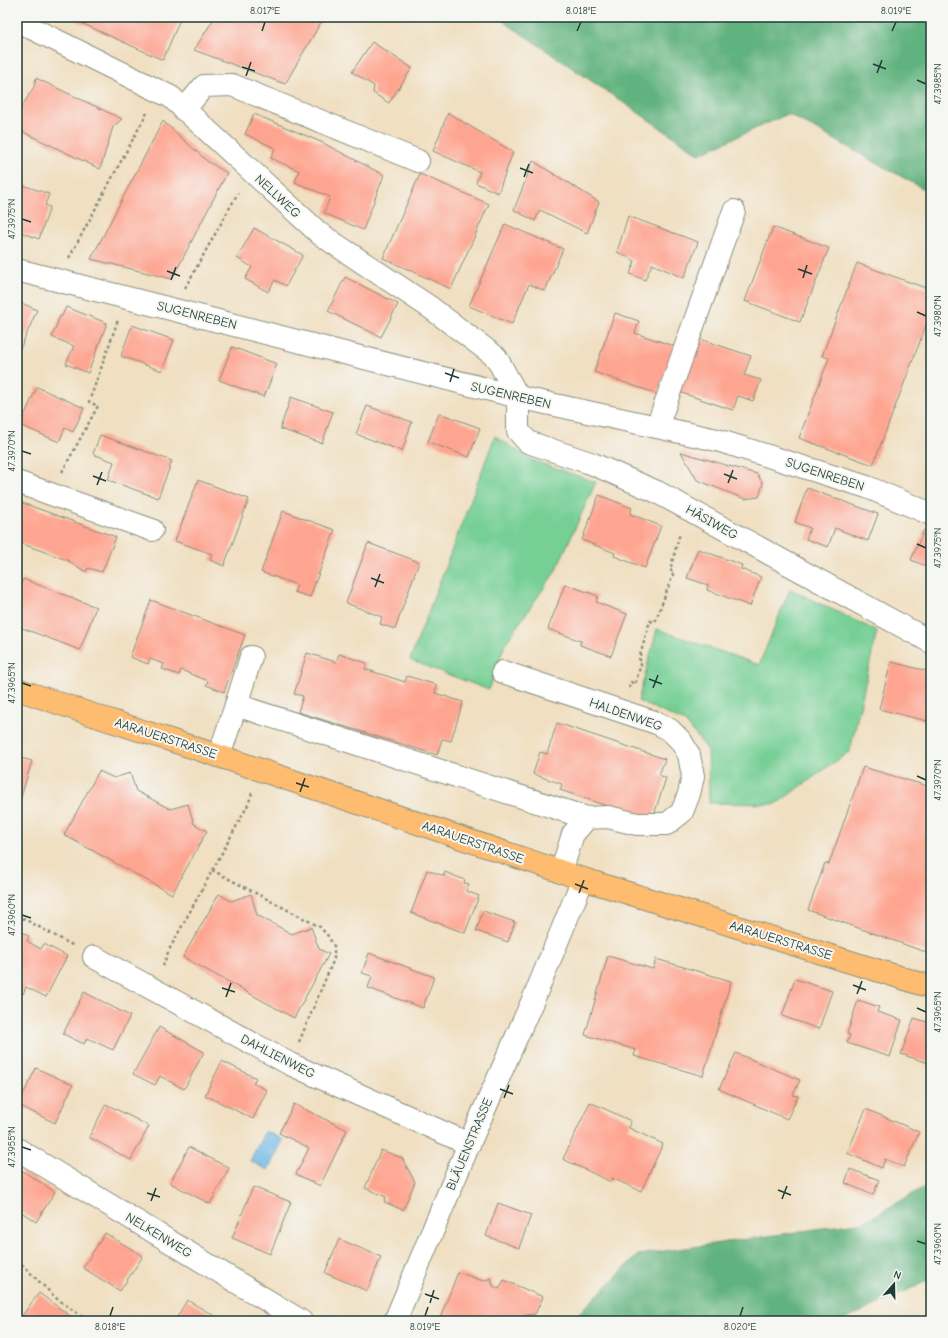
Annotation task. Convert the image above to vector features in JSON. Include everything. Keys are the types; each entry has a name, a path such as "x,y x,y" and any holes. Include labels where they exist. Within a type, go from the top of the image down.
{"main road":[{"name":"AARAUERSTRASSE","path":"17,689 262,770 561,872 931,986"}],"street":[{"name":"NELLWEG","path":"17,21 171,97 320,234 431,308 496,357 518,397"},
{"path":"184,110 204,86 232,85 418,161"},
{"path":"657,427 734,211"},
{"name":"SUGENREBEN","path":"17,270 518,397 717,440 867,487 931,514"},
{"name":"HÄSIWEG","path":"518,397 518,431 528,442 593,464 657,492 931,642"},
{"path":"17,482 152,530"},
{"path":"219,756 251,656"},
{"name":"HALDENWEG","path":"503,672 657,723 670,730 689,755 693,776 690,794 682,812 667,824 637,824 608,817 587,818"},
{"path":"236,706 587,818 573,834 561,872"},
{"name":"BLÄUENSTRASSE","path":"395,1321 469,1144 536,993 583,879"},
{"name":"DAHLIENWEG","path":"94,957 290,1064 469,1144"},
{"name":"NELKENWEG","path":"17,1149 300,1321"}],"path":[{"path":"57,280 158,91"},
{"path":"172,309 251,171"},
{"path":"52,495 57,482 98,406 89,402 126,298"},
{"path":"622,712 631,682 635,684 642,661 639,659 650,621 655,622 674,572 670,570 687,509"},
{"path":"155,991 169,950 248,805 262,770"},
{"path":"212,870 320,927 334,946 334,959 290,1064"},
{"path":"17,915 94,957"},
{"path":"17,1260 56,1298 88,1321"}],"green space":[{"path":"497,17 931,17 931,193 788,114 699,154"},
{"path":"495,436 534,461 596,482 555,572 505,644 489,690 410,660"},
{"path":"790,589 877,631 850,751 776,804 709,803 708,750 685,722 638,701 657,629 759,665"},
{"path":"931,1183 931,1279 842,1321 571,1321 638,1255 864,1222"}],"water":[{"path":"265,1131 283,1140 268,1170 250,1161"}],"building":[{"path":"68,17 181,17 163,60"},
{"path":"215,17 324,17 285,84 194,50"},
{"path":"372,42 412,68 389,103 373,93 374,86 352,72"},
{"path":"36,78 122,119 113,127 100,169 17,129 17,114 34,87"},
{"path":"448,113 513,152 498,193 476,183 480,172 433,151"},
{"path":"254,114 321,142 384,175 363,230 324,213 330,197 295,182 299,171 271,158 275,148 245,134"},
{"path":"163,121 207,161 227,173 172,279 91,259"},
{"path":"533,161 599,202 587,233 540,210 535,221 514,210"},
{"path":"420,174 489,204 451,289 383,258"},
{"path":"17,183 49,194 45,205 50,207 39,239 17,231"},
{"path":"628,216 698,242 684,278 652,264 645,280 630,274 635,261 617,252"},
{"path":"505,224 563,249 545,291 529,284 512,324 469,306"},
{"path":"773,227 829,248 800,322 745,301"},
{"path":"254,228 303,255 286,286 275,280 268,292 245,279 252,267 237,258"},
{"path":"857,263 931,290 931,312 873,465 799,438 829,358 822,356"},
{"path":"345,277 398,304 381,337 328,311"},
{"path":"17,301 37,310 20,349 17,347"},
{"path":"66,307 107,323 88,373 66,364 74,346 52,337 60,316 62,316"},
{"path":"615,313 639,321 635,333 674,346 658,394 594,372"},
{"path":"132,325 174,340 162,371 121,356"},
{"path":"694,337 751,356 744,375 761,380 753,401 738,396 733,410 676,391"},
{"path":"232,347 277,364 264,397 219,380"},
{"path":"37,387 84,408 73,432 65,428 59,442 20,425"},
{"path":"291,397 333,412 322,443 280,429"},
{"path":"367,406 412,422 402,451 356,434"},
{"path":"439,413 480,428 469,457 428,442"},
{"path":"100,435 172,461 158,498 108,480 114,462 93,454"},
{"path":"681,452 757,474 763,484 759,497 745,499 697,480"},
{"path":"198,480 249,499 224,566 210,560 212,554 175,541"},
{"path":"807,488 878,514 868,541 835,528 828,547 806,539 810,528 795,522"},
{"path":"599,495 632,508 630,514 661,526 645,568 614,556 615,553 582,540"},
{"path":"17,501 116,537 102,572 88,568 86,572 67,560 17,542"},
{"path":"283,511 335,530 310,597 294,592 297,585 261,572"},
{"path":"924,530 931,533 931,568 911,560"},
{"path":"368,543 419,562 395,629 380,624 382,617 346,603"},
{"path":"698,549 742,565 741,569 761,577 750,606 707,590 708,585 687,578"},
{"path":"23,579 96,607 80,650 17,626 17,595"},
{"path":"565,584 598,596 596,602 627,614 611,656 580,645 581,641 548,629"},
{"path":"151,600 245,635 224,692 206,685 208,681 181,670 179,675 162,669 164,664 150,659 148,664 130,657"},
{"path":"307,653 336,662 339,654 367,663 365,669 405,682 407,676 437,685 435,693 463,702 451,741 442,739 437,755 298,712 303,696 294,694"},
{"path":"891,662 931,672 931,722 879,709"},
{"path":"557,723 665,759 659,775 666,778 652,821 560,790 562,784 533,774 540,752 547,754"},
{"path":"17,757 32,761 17,810"},
{"path":"863,767 931,787 931,954 808,910 825,863 829,864"},
{"path":"99,771 114,778 130,773 136,791 170,809 188,804 194,824 207,831 172,894 64,835"},
{"path":"427,870 444,876 445,872 465,880 464,883 469,884 466,891 479,896 465,933 411,913"},
{"path":"219,894 231,901 251,894 257,915 292,934 311,927 319,949 329,954 294,1018 183,957"},
{"path":"483,911 515,922 508,942 476,931"},
{"path":"17,930 29,936 27,941 41,949 44,944 67,956 46,997 26,987 23,994 17,990"},
{"path":"369,953 434,977 423,1008 368,988 372,976 362,973"},
{"path":"608,956 653,969 656,959 731,981 703,1076 634,1056 636,1050 585,1035"},
{"path":"795,979 832,991 819,1029 782,1016"},
{"path":"84,992 130,1016 113,1050 87,1038 84,1044 63,1034"},
{"path":"858,1000 879,1007 877,1012 902,1020 890,1057 847,1043 850,1035 847,1034"},
{"path":"914,1018 931,1023 931,1064 901,1054"},
{"path":"159,1027 204,1052 184,1089 160,1076 155,1085 133,1074"},
{"path":"736,1053 800,1080 793,1095 798,1096 787,1119 719,1089"},
{"path":"222,1061 256,1078 253,1083 267,1090 253,1119 205,1095"},
{"path":"36,1068 73,1085 55,1123 18,1105"},
{"path":"590,1102 631,1121 629,1128 663,1144 641,1191 612,1178 611,1182 563,1159"},
{"path":"106,1104 149,1126 131,1160 89,1137"},
{"path":"294,1104 347,1130 320,1186 296,1174 309,1148 279,1133"},
{"path":"866,1109 919,1132 904,1167 885,1159 882,1168 847,1153"},
{"path":"189,1147 229,1168 210,1204 170,1183"},
{"path":"381,1150 402,1158 415,1182 403,1210 384,1202 386,1197 365,1188"},
{"path":"850,1169 879,1180 873,1195 845,1183"},
{"path":"23,1171 55,1192 36,1222 17,1209 17,1179"},
{"path":"253,1187 291,1202 270,1254 232,1238"},
{"path":"498,1203 531,1215 519,1248 486,1236"},
{"path":"105,1233 143,1256 120,1291 83,1268"},
{"path":"339,1239 381,1257 367,1291 325,1273"},
{"path":"458,1272 483,1281 491,1278 493,1286 499,1289 504,1280 543,1297 535,1314 473,1321 439,1321"},
{"path":"39,1293 77,1321 18,1321"},
{"path":"187,1300 223,1321 175,1321"}]}
